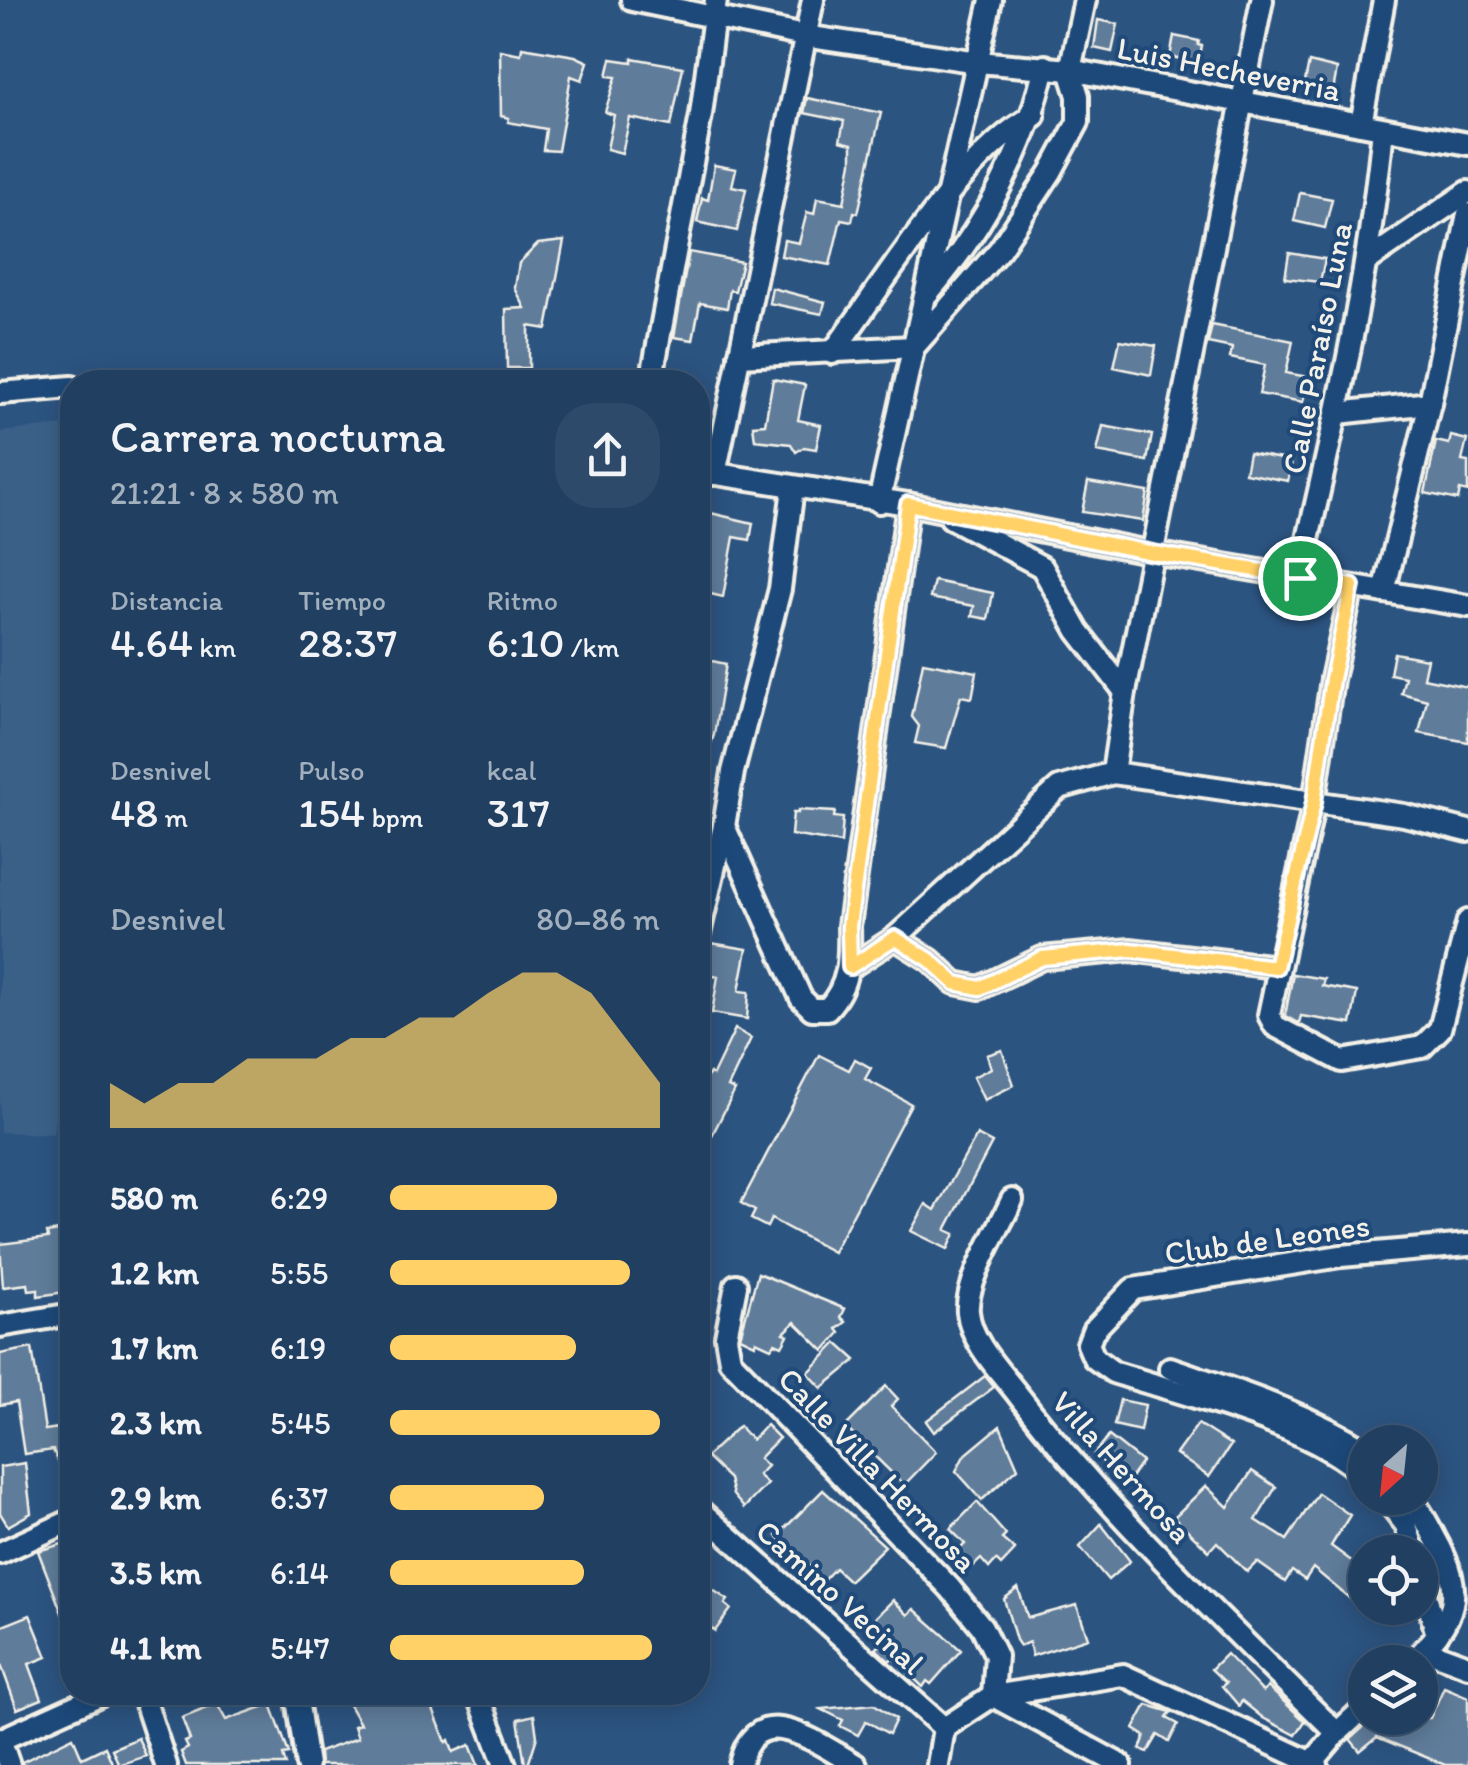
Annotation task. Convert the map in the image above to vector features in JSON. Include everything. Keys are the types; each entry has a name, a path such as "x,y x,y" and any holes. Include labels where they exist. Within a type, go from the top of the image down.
{"street":[{"name":"Luis Hecheverria","path":"632,0 714,8 804,36 978,62 1070,70 1468,144"},
{"path":"710,459 739,356 813,0"},
{"path":"879,502 991,0"},
{"path":"739,356 914,347 1000,249 1051,172 1078,122 1078,96 1070,70 1085,0"},
{"path":"1113,773 1124,692 1262,0"},
{"path":"1360,124 1384,0"},
{"path":"653,370 701,114 714,8"},
{"path":"924,297 980,224 1034,116 1045,66"},
{"path":"832,353 946,197 1014,126 1034,116"},
{"name":"Calle Paraíso Luna","path":"1300,578 1367,262 1383,129"},
{"path":"1367,262 1468,192"},
{"path":"1384,592 1430,403 1468,214"},
{"path":"0,394 60,388"},
{"path":"1338,413 1430,403"},
{"path":"710,474 908,504 1153,553 1468,606"},
{"path":"710,886 733,772 780,588 793,488"},
{"path":"724,826 801,998 812,1008 826,1009 839,996 850,967 849,926 908,504"},
{"path":"934,509 1042,568 1078,631 1124,692"},
{"path":"1352,586 1332,679 1314,802 1276,967 1269,1015 1275,1026 1342,1061 1422,1047 1440,1029 1468,921"},
{"path":"850,967 895,938 1060,788 1113,773 1404,815 1468,831"},
{"path":"895,938 930,960 955,983 980,988 1042,958 1130,950 1276,967"},
{"name":"Villa Hermosa","path":"1012,1200 970,1291 968,1310 972,1328 988,1356 1095,1490 1336,1733"},
{"name":"Club de Leones","path":"1348,1461 1264,1420 1113,1372 1094,1358 1088,1344 1092,1331 1133,1289 1340,1256 1468,1245"},
{"name":"Calle Villa Hermosa","path":"736,1285 726,1337 730,1360 982,1626 996,1656 993,1696"},
{"path":"0,1326 60,1316"},
{"path":"1170,1368 1265,1401 1348,1439"},
{"path":"1421,1515 1451,1565 1456,1586 1452,1606 1428,1645"},
{"name":"Camino Vecinal","path":"710,1519 944,1728"},
{"path":"0,1554 60,1526"},
{"path":"1438,1654 1468,1666"},
{"path":"938,1765 944,1728 993,1696 1123,1676 1313,1764 1348,1722"},
{"path":"993,1696 1121,1765"},
{"path":"9,1765 0,1739 77,1705"},
{"path":"146,1705 166,1765"},
{"path":"298,1705 307,1765"},
{"path":"482,1705 504,1765"},
{"path":"740,1765 751,1738 778,1728 803,1734 856,1765"}],"shaded area":[{"path":"60,425 60,1078 53,1134 0,1132 0,432"}],"building":[{"path":"1098,20 1118,24 1112,52 1094,48"},
{"path":"1174,36 1199,41 1199,62 1170,57"},
{"path":"522,47 588,62 582,80 571,76 558,151 543,150 546,129 508,122 509,118 501,116 500,50 521,54"},
{"path":"632,58 683,67 671,126 630,118 622,153 607,149 614,115 605,112 616,77 607,76 611,59 632,62"},
{"path":"1309,62 1337,69 1333,91 1304,87"},
{"path":"807,98 881,113 858,213 854,212 852,221 841,219 830,265 781,256 784,240 799,243 807,212 814,214 817,198 844,203 852,162 852,144 840,141 844,121 804,113"},
{"path":"714,165 736,169 732,186 746,189 737,231 697,222 702,198 708,200"},
{"path":"1300,193 1332,199 1325,228 1294,221"},
{"path":"564,241 547,329 529,326 529,368 507,368 506,309 525,308 515,288 519,263 538,244"},
{"path":"689,252 742,262 727,308 700,303 693,340 674,337"},
{"path":"1289,253 1325,259 1320,282 1285,278"},
{"path":"772,288 825,302 822,314 769,303"},
{"path":"1212,325 1293,341 1286,373 1308,377 1303,402 1259,394 1265,365 1230,358 1232,348 1208,343"},
{"path":"1120,340 1156,346 1151,375 1114,367"},
{"path":"773,379 805,385 798,420 821,425 816,449 804,447 796,452 791,444 755,440 753,425 765,424"},
{"path":"1103,426 1152,435 1147,461 1097,452"},
{"path":"1451,436 1467,440 1462,461 1468,462 1468,492 1460,490 1458,500 1425,493 1436,441 1449,444"},
{"path":"1249,453 1292,461 1288,481 1245,473"},
{"path":"1088,482 1148,492 1143,521 1082,512"},
{"path":"710,513 753,523 750,540 734,537 723,597 710,594"},
{"path":"934,581 993,593 988,619 972,616 974,606 930,598"},
{"path":"1394,653 1427,659 1423,678 1468,687 1468,742 1419,733 1427,700 1401,693 1405,677 1390,674"},
{"path":"710,661 726,664 710,747"},
{"path":"923,662 977,672 972,698 961,696 946,748 915,743 919,726 912,717"},
{"path":"835,812 834,817 843,818 841,843 791,835 793,813"},
{"path":"711,943 747,949 739,991 749,992 747,1019 712,1013 718,976 710,974"},
{"path":"1293,974 1324,979 1322,986 1357,992 1351,1024 1301,1016 1299,1023 1285,1016"},
{"path":"735,1029 751,1038 728,1087 735,1090 710,1139 710,1073 713,1075"},
{"path":"1002,1050 1014,1085 984,1100 973,1077 991,1068 987,1055"},
{"path":"819,1055 849,1070 855,1059 871,1068 865,1079 911,1104 833,1252 771,1219 767,1227 751,1219 755,1211 741,1203"},
{"path":"977,1135 992,1143 946,1230 955,1234 948,1249 911,1231 926,1204 935,1210"},
{"path":"60,1231 60,1293 38,1296 38,1289 29,1290 28,1284 3,1287 0,1244 48,1238 47,1233"},
{"path":"758,1273 845,1309 841,1317 846,1322 824,1351 795,1322 784,1333 788,1335 782,1346 775,1343 771,1348 740,1337"},
{"path":"837,1343 856,1360 822,1388 808,1373"},
{"path":"32,1348 45,1430 60,1428 60,1466 53,1450 24,1454 16,1402 0,1405 0,1354"},
{"path":"985,1376 994,1387 934,1432 926,1421"},
{"path":"886,1386 898,1399 891,1406 936,1452 904,1485 845,1427"},
{"path":"1120,1400 1145,1405 1140,1431 1114,1425"},
{"path":"1198,1424 1231,1445 1209,1477 1176,1454"},
{"path":"766,1425 779,1438 759,1458 767,1466 758,1475 767,1484 744,1508 733,1495 729,1479 710,1461 710,1453 739,1426 752,1440"},
{"path":"1000,1426 1018,1468 982,1500 956,1471 964,1456"},
{"path":"1109,1436 1142,1462 1127,1483 1094,1454"},
{"path":"25,1463 31,1513 8,1526 0,1513 0,1467"},
{"path":"1252,1471 1276,1487 1256,1520 1287,1540 1318,1493 1350,1515 1331,1546 1348,1558 1348,1597 1313,1568 1305,1580 1292,1571 1285,1582 1257,1562 1247,1572 1217,1542 1209,1551 1174,1517 1206,1486 1228,1507"},
{"path":"823,1490 885,1546 849,1581 835,1568 819,1585 805,1571 810,1567 777,1536"},
{"path":"977,1502 1006,1535 1002,1539 1015,1550 1001,1565 996,1560 989,1568 981,1559 967,1572 953,1556 965,1544 950,1529"},
{"path":"1101,1524 1130,1561 1108,1580 1080,1547"},
{"path":"60,1545 60,1608 38,1551"},
{"path":"710,1588 728,1600 725,1604 731,1609 715,1631 710,1627"},
{"path":"1018,1588 1028,1618 1077,1605 1088,1638 1032,1656 1029,1642 1020,1646 1016,1640 1004,1599"},
{"path":"893,1600 908,1615 914,1609 961,1650 931,1684 927,1681 923,1687 893,1658 889,1661 876,1649 886,1639 870,1623"},
{"path":"30,1615 47,1657 29,1664 42,1699 17,1709 0,1662 0,1627"},
{"path":"1226,1654 1263,1692 1268,1687 1305,1721 1296,1735 1263,1718 1242,1701 1239,1706 1222,1686 1226,1683 1211,1669"},
{"path":"1444,1687 1468,1697 1468,1765 1445,1765 1377,1737 1360,1751 1350,1739 1355,1735 1438,1735 1438,1700"},
{"path":"874,1704 896,1719 889,1734 866,1721 858,1735 840,1726 843,1720 821,1709"},
{"path":"218,1705 226,1720 271,1705 289,1754 283,1755 286,1765 186,1765 181,1752 188,1748 185,1742 190,1740 182,1718"},
{"path":"349,1705 431,1705 453,1752 470,1745 478,1765 320,1765 319,1752 358,1738 354,1726 360,1724"},
{"path":"1147,1705 1171,1712 1167,1718 1178,1724 1169,1742 1158,1735 1148,1752 1140,1749 1145,1736 1134,1729"},
{"path":"534,1715 537,1737 525,1765 518,1719"},
{"path":"73,1737 82,1758 105,1747 113,1765 22,1765 22,1762"},
{"path":"138,1738 146,1756 119,1765 112,1749"}],"route":[{"path":"908,504 1300,578 1352,586 1332,679 1314,802 1276,967 1130,950 1042,958 980,988 955,983 930,960 895,938 850,967 849,926 908,504"}]}
